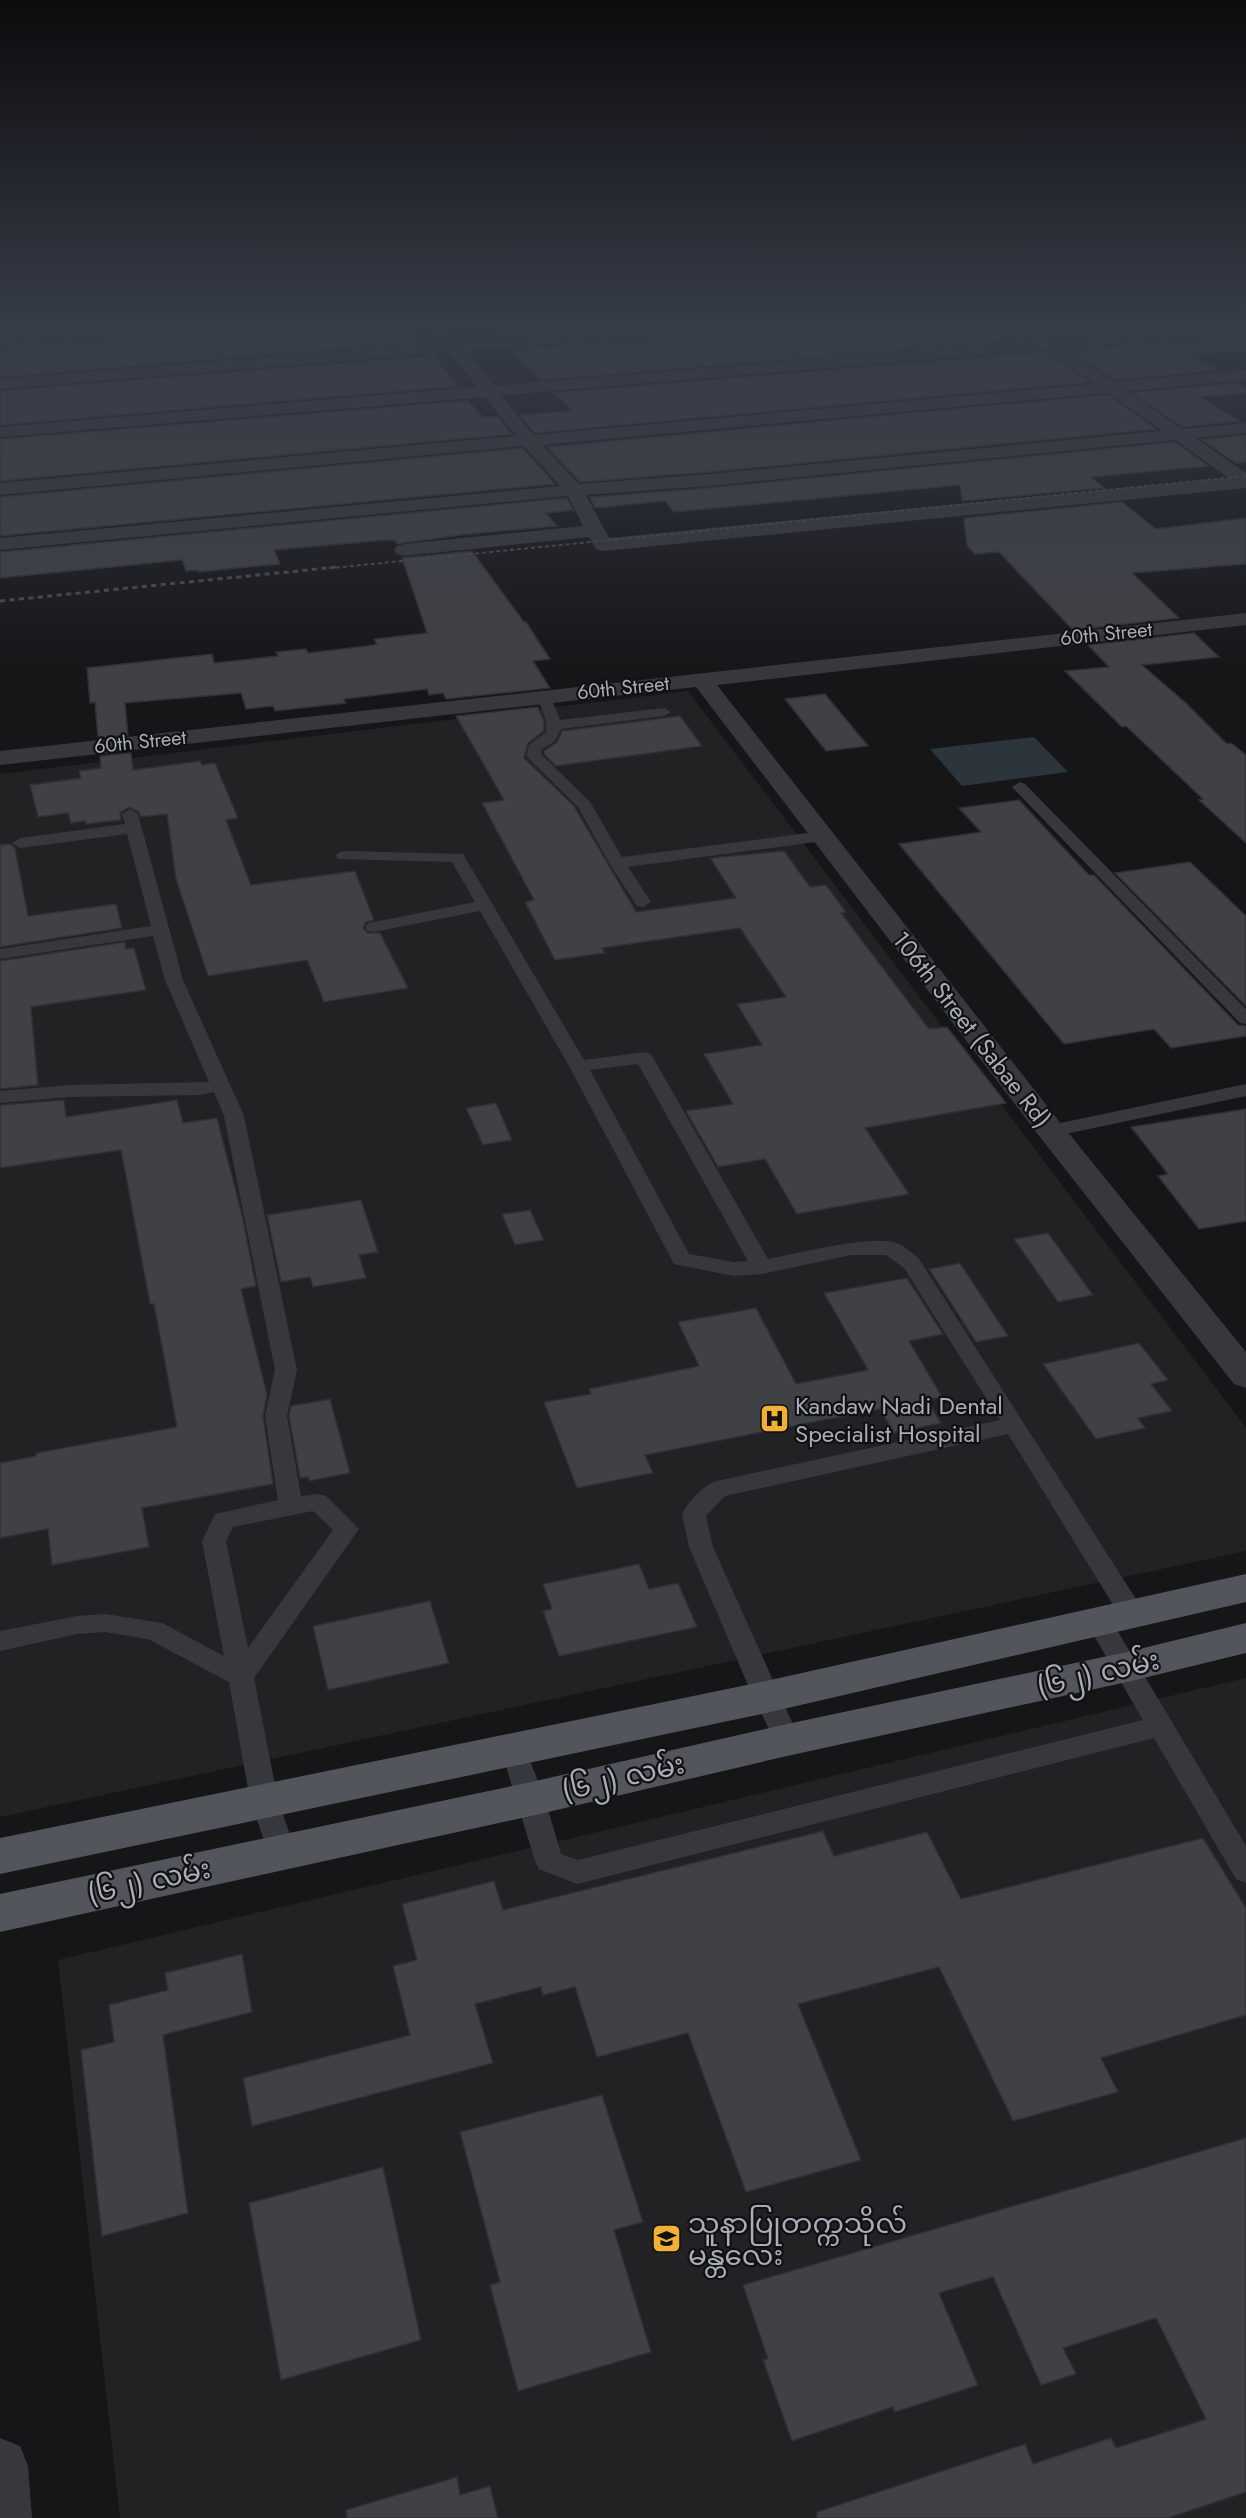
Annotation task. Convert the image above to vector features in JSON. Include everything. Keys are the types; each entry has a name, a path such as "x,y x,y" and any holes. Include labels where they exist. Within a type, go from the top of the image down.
{"main road":[{"name":"(၆၂) လမ်း","path":"0,1856 766,1697 1246,1588"},
{"name":"(၆၂) လမ်း","path":"0,1913 531,1799 787,1740 1127,1668 1246,1638"}],"street":[{"path":"0,489 545,440"},
{"path":"0,544 574,490 710,480 1123,440"},
{"path":"1187,440 1246,482"},
{"path":"529,441 574,490 603,545 1246,482"},
{"path":"404,550 1246,465"},
{"path":"906,534 937,528 931,513"},
{"path":"1170,609 1188,625"},
{"name":"60th Street","path":"0,758 1246,619"},
{"name":"106th Street (Sabae Rd)","path":"701,680 1051,1131 1246,1376"},
{"path":"0,2466 4,2518"}],"lane":[{"path":"544,697 554,725 553,734 549,740 534,748 534,756 584,805 617,863 643,902"},
{"path":"554,725 664,712"},
{"path":"1020,787 1246,1018"},
{"path":"20,843 131,821 174,980 234,1116 286,1370 276,1416 291,1506"},
{"path":"617,863 823,836"},
{"path":"344,856 457,857 578,1066 681,1259 734,1269 762,1267 851,1249 891,1248 912,1264 1014,1425 1116,1618 1127,1668 1246,1871"},
{"path":"374,927 484,905"},
{"path":"0,954 160,930"},
{"path":"578,1066 644,1058 762,1267"},
{"path":"0,1097 70,1091 200,1089 220,1085"},
{"path":"1051,1131 1246,1090"},
{"path":"787,1740 701,1547 694,1514 717,1489 1014,1425"},
{"path":"241,1677 347,1528 318,1502 224,1520 214,1541 264,1800 282,1852"},
{"path":"0,1641 77,1625 105,1623 153,1630 241,1677"},
{"path":"514,1750 549,1861 577,1872 1161,1726"}],"shaded area":[{"path":"688,691 1246,1428 1246,1551 0,1817 0,774"},
{"path":"1034,737 1068,772 962,786 930,749"},
{"name":"သူနာပြုတက္ကသိုလ် မန္တလေး","path":"1246,1678 1246,2518 120,2518 58,1960"}],"building":[{"path":"0,440 452,440 0,481"},
{"path":"628,440 1047,440 580,482 547,447"},
{"path":"1202,440 1246,440 1246,462 1236,463"},
{"path":"1175,442 1208,466 1091,477 1104,488 962,501 960,485 674,512 665,501 595,508 590,497 709,488"},
{"path":"523,448 555,484 0,536 0,497"},
{"path":"567,498 573,510 546,513 557,526 460,535 397,544 396,541 386,540 274,550 280,564 198,572 197,570 186,571 182,560 0,578 0,552"},
{"path":"1122,502 1156,529 1246,518 1246,564 1132,573 1179,618 1073,630 999,552 975,554 967,546 964,518"},
{"path":"472,551 526,622 550,659 533,661 550,688 446,699 443,693 429,695 427,689 344,699 346,703 275,711 273,706 246,709 241,693 125,703 128,735 98,738 95,702 90,703 87,668 212,654 214,663 278,656 276,652 306,649 308,653 367,646 377,644 374,639 427,633 402,558"},
{"path":"1194,633 1219,657 1142,665 1187,704 1227,744 1231,743 1246,755 1246,843 1199,800 1203,799 1126,726 1122,727 1065,671 1109,667 1088,645"},
{"path":"825,694 868,746 826,751 785,699"},
{"path":"538,707 544,721 544,731 528,743 524,758 574,806 636,912 736,898 710,858 784,851 810,887 826,885 846,912 841,913 929,1029 947,1027 1006,1103 865,1128 909,1194 797,1214 765,1159 718,1167 686,1111 733,1104 704,1054 762,1045 737,1004 786,997 740,928 602,948 605,953 555,960 525,902 534,900 482,803 504,800 456,716"},
{"path":"680,716 702,746 556,766 544,754 544,751 557,742 562,731"},
{"path":"131,753 133,770 200,761 202,765 215,763 238,818 226,820 251,885 355,871 374,920 366,922 363,928 368,933 380,933 408,988 324,1002 307,960 208,976 176,879 167,814 141,817 139,812 129,807 120,813 121,820 86,824 85,821 71,823 68,813 38,817 30,785 81,778 79,771 101,768 100,756"},
{"path":"1019,800 1089,875 1094,875 1238,1025 1246,1026 1246,1036 1171,1048 1154,1029 1064,1044 899,844 981,832 959,808"},
{"path":"10,844 15,848 28,916 116,904 122,928 0,947 0,845"},
{"path":"1190,862 1246,916 1246,1006 1115,873"},
{"path":"125,942 126,949 134,948 146,990 31,1007 38,1085 0,1089 0,961"},
{"path":"64,1100 66,1117 177,1100 183,1123 217,1118 242,1215 256,1286 241,1289 267,1395 263,1416 273,1484 142,1508 149,1547 52,1565 48,1529 0,1538 0,1463 36,1456 36,1453 177,1427 154,1304 150,1304 121,1150 0,1168 0,1105"},
{"path":"496,1103 512,1140 483,1145 466,1108"},
{"path":"1246,1109 1246,1221 1199,1229 1158,1176 1168,1174 1131,1127"},
{"path":"361,1200 378,1252 359,1255 366,1278 313,1287 310,1277 281,1282 267,1215"},
{"path":"530,1210 544,1240 515,1245 502,1214"},
{"path":"1048,1233 1093,1295 1058,1302 1014,1239"},
{"path":"960,1263 1008,1336 976,1342 929,1269"},
{"path":"907,1278 943,1334 909,1341 942,1397 927,1400 941,1423 894,1433 880,1409 645,1455 653,1473 577,1488 544,1402 591,1394 589,1389 699,1366 678,1322 756,1308 796,1384 868,1370 824,1293"},
{"path":"1139,1343 1168,1380 1151,1384 1172,1411 1138,1418 1145,1428 1096,1439 1043,1364"},
{"path":"330,1399 350,1473 309,1481 308,1477 300,1478 289,1416 291,1406"},
{"path":"639,1564 649,1589 678,1583 697,1627 559,1656 543,1611 552,1609 543,1584"},
{"path":"430,1601 449,1663 328,1690 313,1626"},
{"path":"823,1831 834,1856 927,1832 961,1899 1203,1838 1246,1908 1246,2015 1101,2058 1118,2092 1013,2121 939,1967 798,2004 861,2160 746,2192 688,2033 597,2057 575,1987 543,1995 541,1987 475,2004 493,2063 252,2126 243,2078 410,2035 393,1966 417,1960 402,1904 494,1881 503,1910"},
{"path":"242,1954 252,2012 163,2035 188,2213 102,2236 81,2050 114,2042 109,2005 168,1990 165,1973"},
{"path":"602,2095 643,2222 614,2230 651,2352 518,2391 490,2285 500,2282 460,2132"},
{"path":"1246,2138 1246,2492 1168,2518 817,2518 817,2512 1025,2444 1033,2464 1111,2438 1116,2448 1206,2419 1156,2318 1063,2348 1076,2374 1041,2385 993,2277 939,2293 978,2385 895,2412 893,2407 792,2441 763,2360 768,2359 743,2285"},
{"path":"383,2167 421,2340 281,2380 249,2203"},
{"path":"457,2477 460,2495 490,2486 498,2518 347,2518 346,2510"}],"railway":[{"path":"322,569 1246,476"},
{"path":"0,601 337,567"}],"place":[{"name":"Kandaw Nadi Dental Specialist Hospital","path":"774,1419"},
{"name":"သူနာပြုတက္ကသိုလ် မန္တလေး","path":"667,2239"}]}
